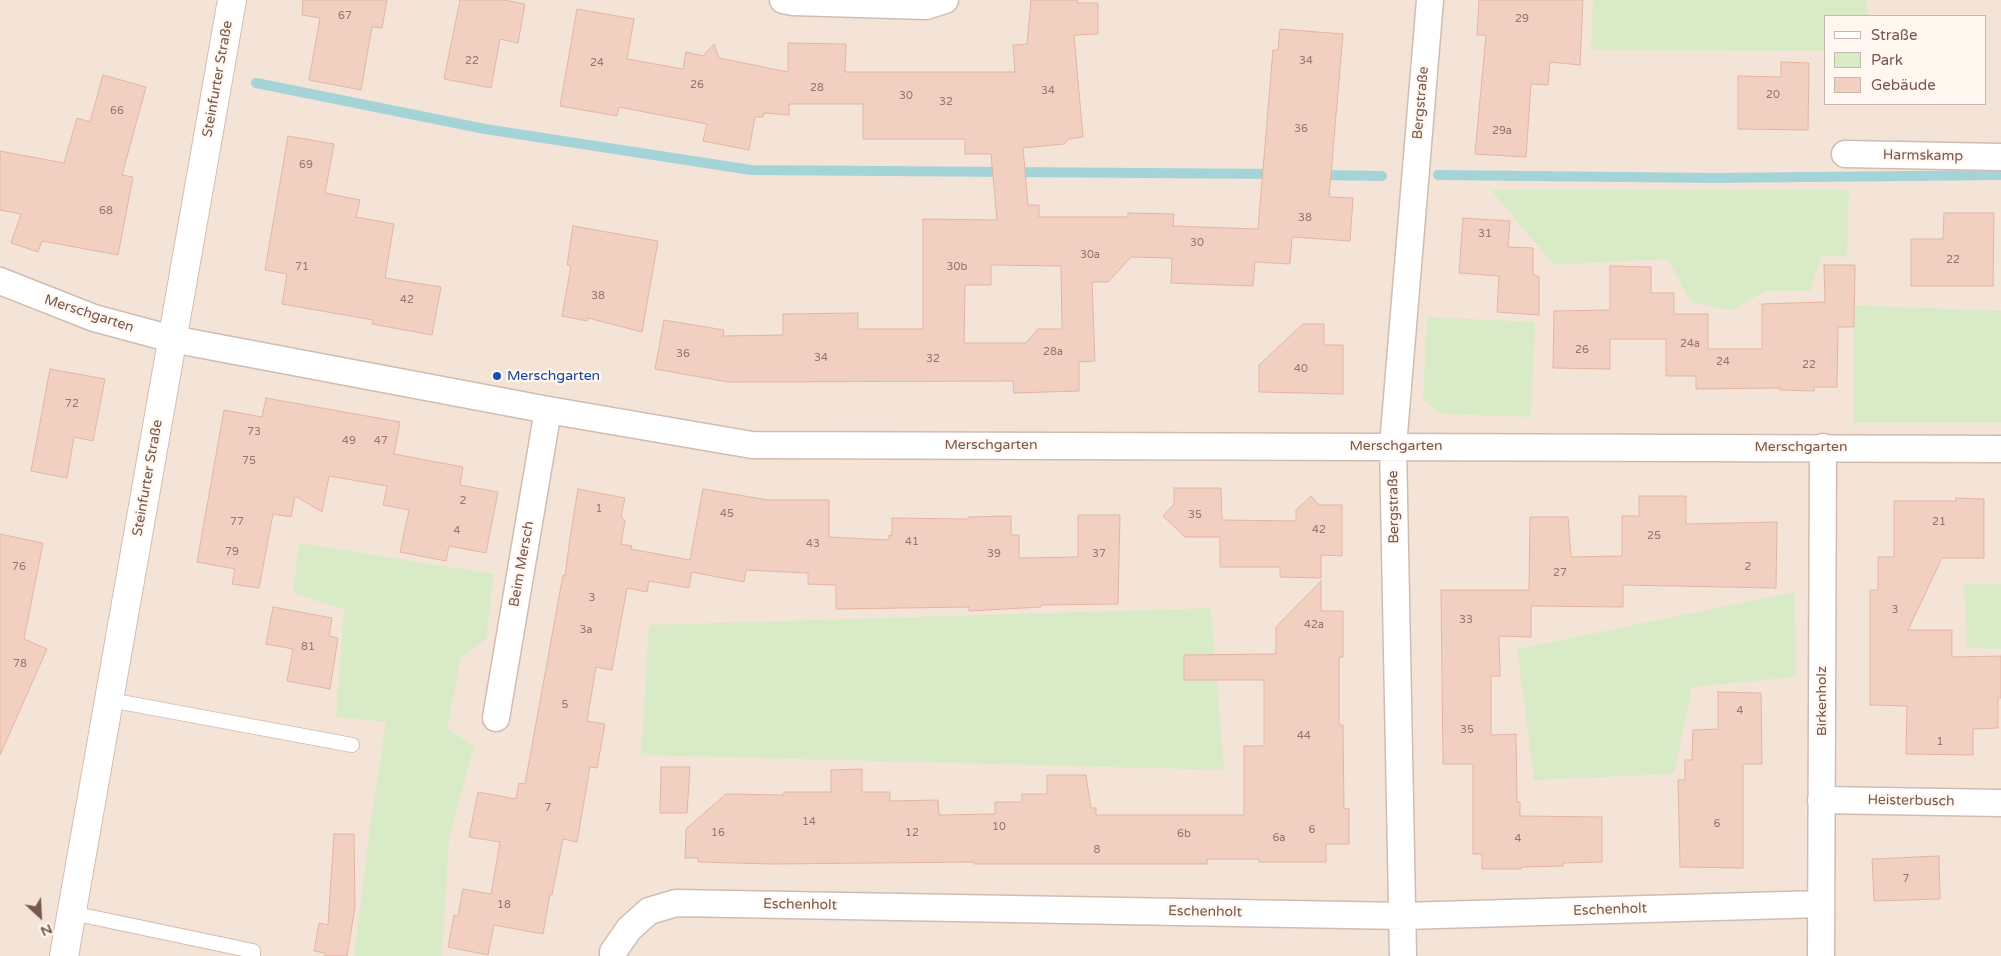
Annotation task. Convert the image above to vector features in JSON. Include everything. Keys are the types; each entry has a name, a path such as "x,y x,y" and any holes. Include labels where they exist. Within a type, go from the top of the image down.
{"main road":[{"name":"Steinfurter Straße","path":"64,956 232,0"}],"street":[{"path":"783,0 793,2 926,6 945,0"},
{"name":"Bergstraße","path":"1403,956 1393,446 1430,0"},
{"name":"Harmskamp","path":"1845,154 2001,158"},
{"name":"Merschgarten","path":"0,281 94,318 172,339 548,410 752,445 2001,448"},
{"name":"Beim Mersch","path":"496,718 548,410"},
{"name":"Birkenholz","path":"1821,956 1824,447"},
{"name":"Heisterbusch","path":"1821,800 2001,803"},
{"name":"Eschenholt","path":"613,956 613,952 629,929 649,911 676,903 1403,916 1821,904"}],"lane":[{"path":"110,700 352,745"},
{"path":"72,913 252,951 252,956"}],"shaded area":[{"path":"0,0 2001,0 2001,956 0,956"}],"green space":[{"path":"1593,0 1866,0 1869,15 1824,15 1824,51 1591,50"},
{"path":"1491,190 1849,190 1847,257 1822,256 1810,291 1765,291 1731,311 1690,301 1668,259 1554,265"},
{"path":"1854,305 2001,311 2001,423 1853,423"},
{"path":"1427,317 1535,322 1531,417 1441,414 1423,399"},
{"path":"299,543 494,574 486,639 461,658 447,728 474,746 449,838 442,956 354,956 370,827 386,722 336,717 344,610 293,593"},
{"path":"1964,584 2001,584 2001,649 1967,648"},
{"path":"1795,592 1796,677 1692,687 1674,774 1534,780 1517,649"},
{"path":"1211,608 1224,770 641,755 649,625"}],"building":[{"path":"303,0 387,0 382,28 372,27 361,90 309,80 320,18 302,15"},
{"path":"460,0 504,0 525,4 518,43 500,39 491,88 444,79"},
{"path":"1031,0 1077,0 1077,3 1098,3 1098,34 1074,35 1083,137 1069,139 1064,144 1023,148 1028,205 1039,205 1039,217 1128,217 1128,213 1174,214 1173,226 1258,229 1273,50 1278,50 1280,29 1343,34 1329,197 1353,198 1350,241 1292,237 1290,264 1255,262 1253,286 1171,283 1172,258 1131,257 1108,282 1092,282 1095,361 1079,362 1079,391 1014,393 1013,381 728,382 655,369 664,320 724,330 723,336 783,335 783,314 858,313 858,329 923,329 923,219 997,220 991,154 965,154 965,139 863,139 863,104 789,104 789,115 764,113 763,117 755,117 749,150 703,141 707,124 619,107 617,116 560,106 577,9 634,19 627,59 683,69 686,52 703,56 714,44 719,58 788,72 788,43 846,44 845,72 1015,72 1013,45 1027,44","holes":["991,265 1061,266 1062,329 1038,329 1026,343 964,343 965,285 991,285"]},
{"path":"1479,0 1583,0 1580,65 1550,62 1548,85 1531,84 1526,157 1475,154 1486,35 1477,35"},
{"path":"1781,62 1809,63 1808,130 1738,129 1738,76 1781,77"},
{"path":"103,75 146,87 122,175 133,177 118,255 42,241 38,252 11,243 21,214 0,210 0,151 64,163 77,118 90,122"},
{"path":"288,136 334,144 325,193 360,200 356,217 394,224 385,278 441,287 432,335 372,324 373,320 282,304 287,274 265,270"},
{"path":"1944,213 1994,213 1993,286 1911,286 1911,239 1943,239"},
{"path":"1463,218 1510,221 1508,247 1533,248 1533,274 1539,277 1539,315 1497,312 1499,276 1459,273"},
{"path":"573,226 658,241 642,332 588,318 587,321 562,316 571,266 567,265"},
{"path":"1824,265 1855,265 1854,327 1838,327 1837,387 1814,387 1814,391 1780,390 1780,388 1696,389 1696,376 1666,376 1666,339 1610,339 1610,369 1553,368 1554,311 1610,310 1610,266 1651,267 1651,293 1674,293 1674,314 1708,314 1708,349 1762,349 1762,304 1825,302"},
{"path":"1303,324 1324,324 1324,345 1343,345 1343,394 1259,392 1259,365"},
{"path":"50,369 105,379 93,441 74,437 67,478 31,471"},
{"path":"266,398 400,422 394,454 463,467 460,485 498,492 486,553 449,546 446,561 400,552 409,510 383,505 387,486 329,476 322,512 295,496 291,517 273,514 259,588 232,584 235,569 197,562 224,410 262,417"},
{"path":"1174,488 1221,488 1222,520 1296,521 1296,510 1311,496 1319,505 1342,505 1342,556 1321,555 1321,578 1280,577 1280,567 1220,567 1220,537 1185,537 1163,516 1174,504"},
{"path":"578,489 625,498 621,516 625,521 621,544 632,546 631,549 690,560 703,489 768,500 829,500 829,537 889,540 889,535 892,536 892,518 968,519 968,517 1011,516 1011,535 1019,535 1019,558 1078,557 1078,515 1120,515 1118,604 1041,605 1041,607 969,611 969,607 836,609 836,585 808,584 808,573 746,570 744,582 692,572 689,588 649,581 647,592 627,588 612,670 596,667 587,721 605,724 597,768 590,767 577,842 563,839 543,934 494,925 488,955 448,947 454,915 458,916 463,889 491,894 500,842 469,837 478,792 516,799 519,783 525,784 563,575 565,576"},
{"path":"1639,496 1686,496 1686,524 1777,522 1776,588 1623,585 1623,607 1531,606 1531,637 1499,636 1500,676 1491,676 1491,735 1516,734 1517,802 1520,802 1520,816 1602,817 1602,862 1563,863 1563,866 1521,867 1521,869 1482,869 1482,854 1473,854 1473,764 1443,764 1441,590 1529,590 1530,517 1568,517 1571,557 1622,556 1622,516 1639,516"},
{"path":"1956,498 1984,499 1984,558 1942,558 1908,630 1952,630 1952,657 2001,656 2001,698 1998,698 1998,728 1973,729 1973,755 1906,754 1907,706 1870,705 1870,590 1878,590 1878,557 1894,557 1894,501 1956,501"},
{"path":"0,534 43,543 24,639 47,649 0,755"},
{"path":"1321,581 1321,611 1343,611 1343,657 1339,657 1339,725 1343,725 1344,809 1349,808 1349,844 1326,844 1326,862 1259,862 1259,859 1207,859 1207,864 974,864 974,862 772,864 698,862 698,858 685,858 686,829 726,794 784,795 784,792 831,792 831,770 862,769 862,792 890,792 890,801 938,800 939,815 995,814 995,802 1022,802 1022,794 1047,794 1047,775 1086,775 1091,808 1096,808 1096,815 1244,815 1244,746 1264,746 1264,680 1184,680 1184,655 1276,654 1276,627"},
{"path":"273,607 332,618 329,636 338,638 330,689 287,681 293,649 266,644"},
{"path":"1718,692 1761,693 1762,764 1743,764 1743,868 1680,867 1678,780 1685,780 1685,760 1692,760 1693,730 1718,729"},
{"path":"661,767 690,767 687,813 660,813"},
{"path":"334,834 354,834 355,907 347,956 325,956 325,953 314,951 319,923 328,925"},
{"path":"1939,856 1940,899 1874,901 1872,859"}],"waterway":[{"path":"256,83 485,129 751,170 1274,174"},
{"path":"1319,175 1382,176"},
{"path":"1438,175 1713,178 2001,175"}],"place":[{"name":"Merschgarten","path":"497,376"}]}
